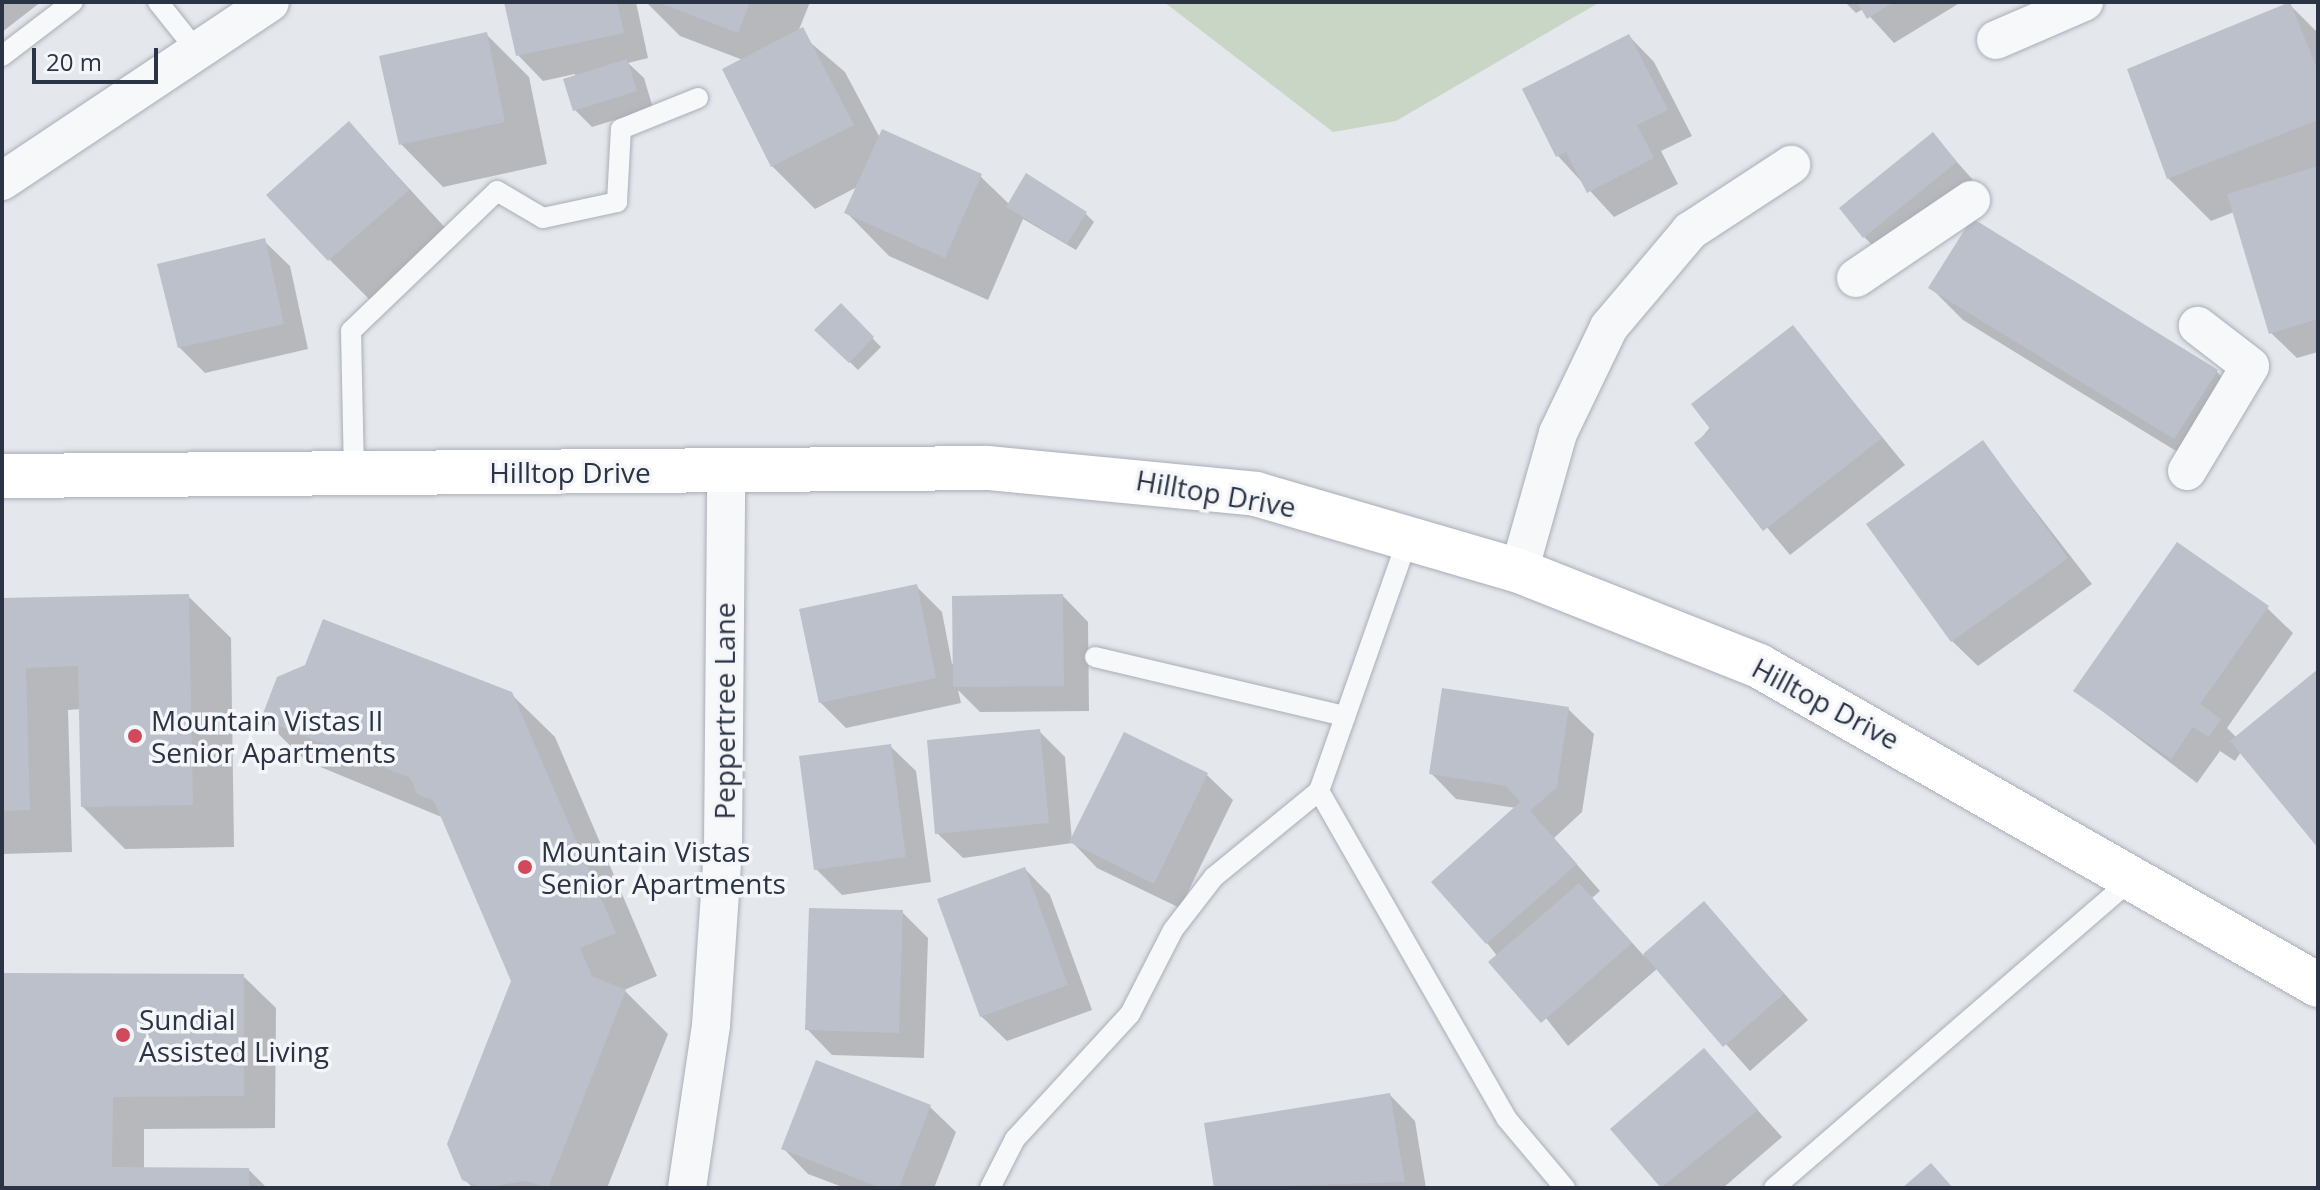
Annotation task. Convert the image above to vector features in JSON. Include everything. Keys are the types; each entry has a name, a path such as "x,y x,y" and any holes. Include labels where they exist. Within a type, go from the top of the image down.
{"main road":[{"name":"Hilltop Drive","path":"2,476 988,468 1129,477 1256,494 1409,536 1519,571 1676,630 1827,700 2318,985"}],"street":[{"path":"2,181 270,2"},
{"path":"1996,40 2084,2"},
{"path":"1519,571 1558,433 1609,327 1690,231 1791,165"},
{"path":"1856,278 1971,200"},
{"path":"2187,471 2250,366 2198,326"},
{"name":"Peppertree Lane","path":"687,1188 711,1025 723,847 726,471"}],"lane":[{"path":"2,56 73,2"},
{"path":"158,2 197,51"},
{"path":"354,474 351,331 497,191 543,218 617,202 621,129 698,98"},
{"path":"990,1188 1015,1139 1130,1014 1173,930 1214,877 1319,791 1409,536"},
{"path":"1095,657 1345,716"},
{"path":"1319,791 1506,1118 1553,1184"},
{"path":"1774,1188 2133,878"}],"green space":[{"path":"1164,2 1600,2 1396,121 1333,132"}],"building":[{"path":"504,2 617,2 624,33 516,56"},
{"path":"657,2 750,2 738,33"},
{"path":"1857,2 1894,2 1867,19"},
{"path":"2290,2 2318,71 2318,120 2167,179 2127,69"},
{"path":"803,27 854,125 771,167 722,69"},
{"path":"487,32 505,122 399,145 379,56"},
{"path":"1629,34 1668,110 1637,125 1654,158 1587,193 1566,152 1556,157 1522,89"},
{"path":"627,59 637,91 573,111 563,79"},
{"path":"349,121 409,190 328,261 266,195"},
{"path":"882,129 982,174 945,258 844,213"},
{"path":"1933,132 1957,162 1863,238 1839,208"},
{"path":"2318,166 2318,319 2269,334 2227,194"},
{"path":"1026,173 1087,212 1067,244 1006,207"},
{"path":"1972,218 2218,370 2174,439 1928,288"},
{"path":"265,238 284,324 178,348 157,264"},
{"path":"841,303 874,337 849,363 814,330"},
{"path":"1793,325 1882,438 1763,531 1694,443 1711,430 1691,404"},
{"path":"1983,440 2068,558 1951,642 1866,524"},
{"path":"2177,542 2269,606 2200,704 2221,719 2209,737 2193,727 2171,759 2073,691"},
{"path":"917,584 936,678 819,703 799,609"},
{"name":"Mountain Vistas II Senior Apartments","path":"189,594 193,805 81,807 78,666 26,668 30,810 2,811 2,598"},
{"path":"1063,594 1064,686 953,687 952,596"},
{"name":"Mountain Vistas Senior Apartments","path":"323,619 512,692 616,933 580,948 592,976 626,990 548,1188 526,1181 482,1188 462,1180 447,1144 511,981 434,801 417,794 410,778 261,719 277,677 305,665"},
{"path":"2318,669 2318,848 2230,741"},
{"path":"1442,688 1569,707 1557,787 1530,811 1577,864 1486,944 1431,882 1520,802 1506,786 1429,774"},
{"path":"1040,729 1049,823 935,834 927,740"},
{"path":"1124,732 1208,773 1154,884 1069,842"},
{"path":"891,744 906,857 814,870 799,756"},
{"path":"1025,867 1068,985 980,1017 937,899"},
{"path":"1579,883 1632,943 1541,1023 1488,962"},
{"path":"1704,901 1784,994 1723,1047 1643,954"},
{"path":"809,908 903,910 899,1033 805,1030"},
{"name":"Sundial Assisted Living","path":"2,973 244,974 244,1096 113,1097 112,1167 249,1168 249,1188 2,1188"},
{"path":"1704,1048 1758,1110 1661,1188 1610,1129"},
{"path":"816,1060 931,1105 899,1188 881,1188 781,1149"},
{"path":"1390,1093 1405,1182 1214,1188 1204,1123"},
{"path":"1931,1163 1953,1188 1902,1188"}],"place":[{"name":"Mountain Vistas II Senior Apartments","path":"135,736"},
{"name":"Mountain Vistas Senior Apartments","path":"525,867"},
{"name":"Sundial Assisted Living","path":"123,1035"}]}
